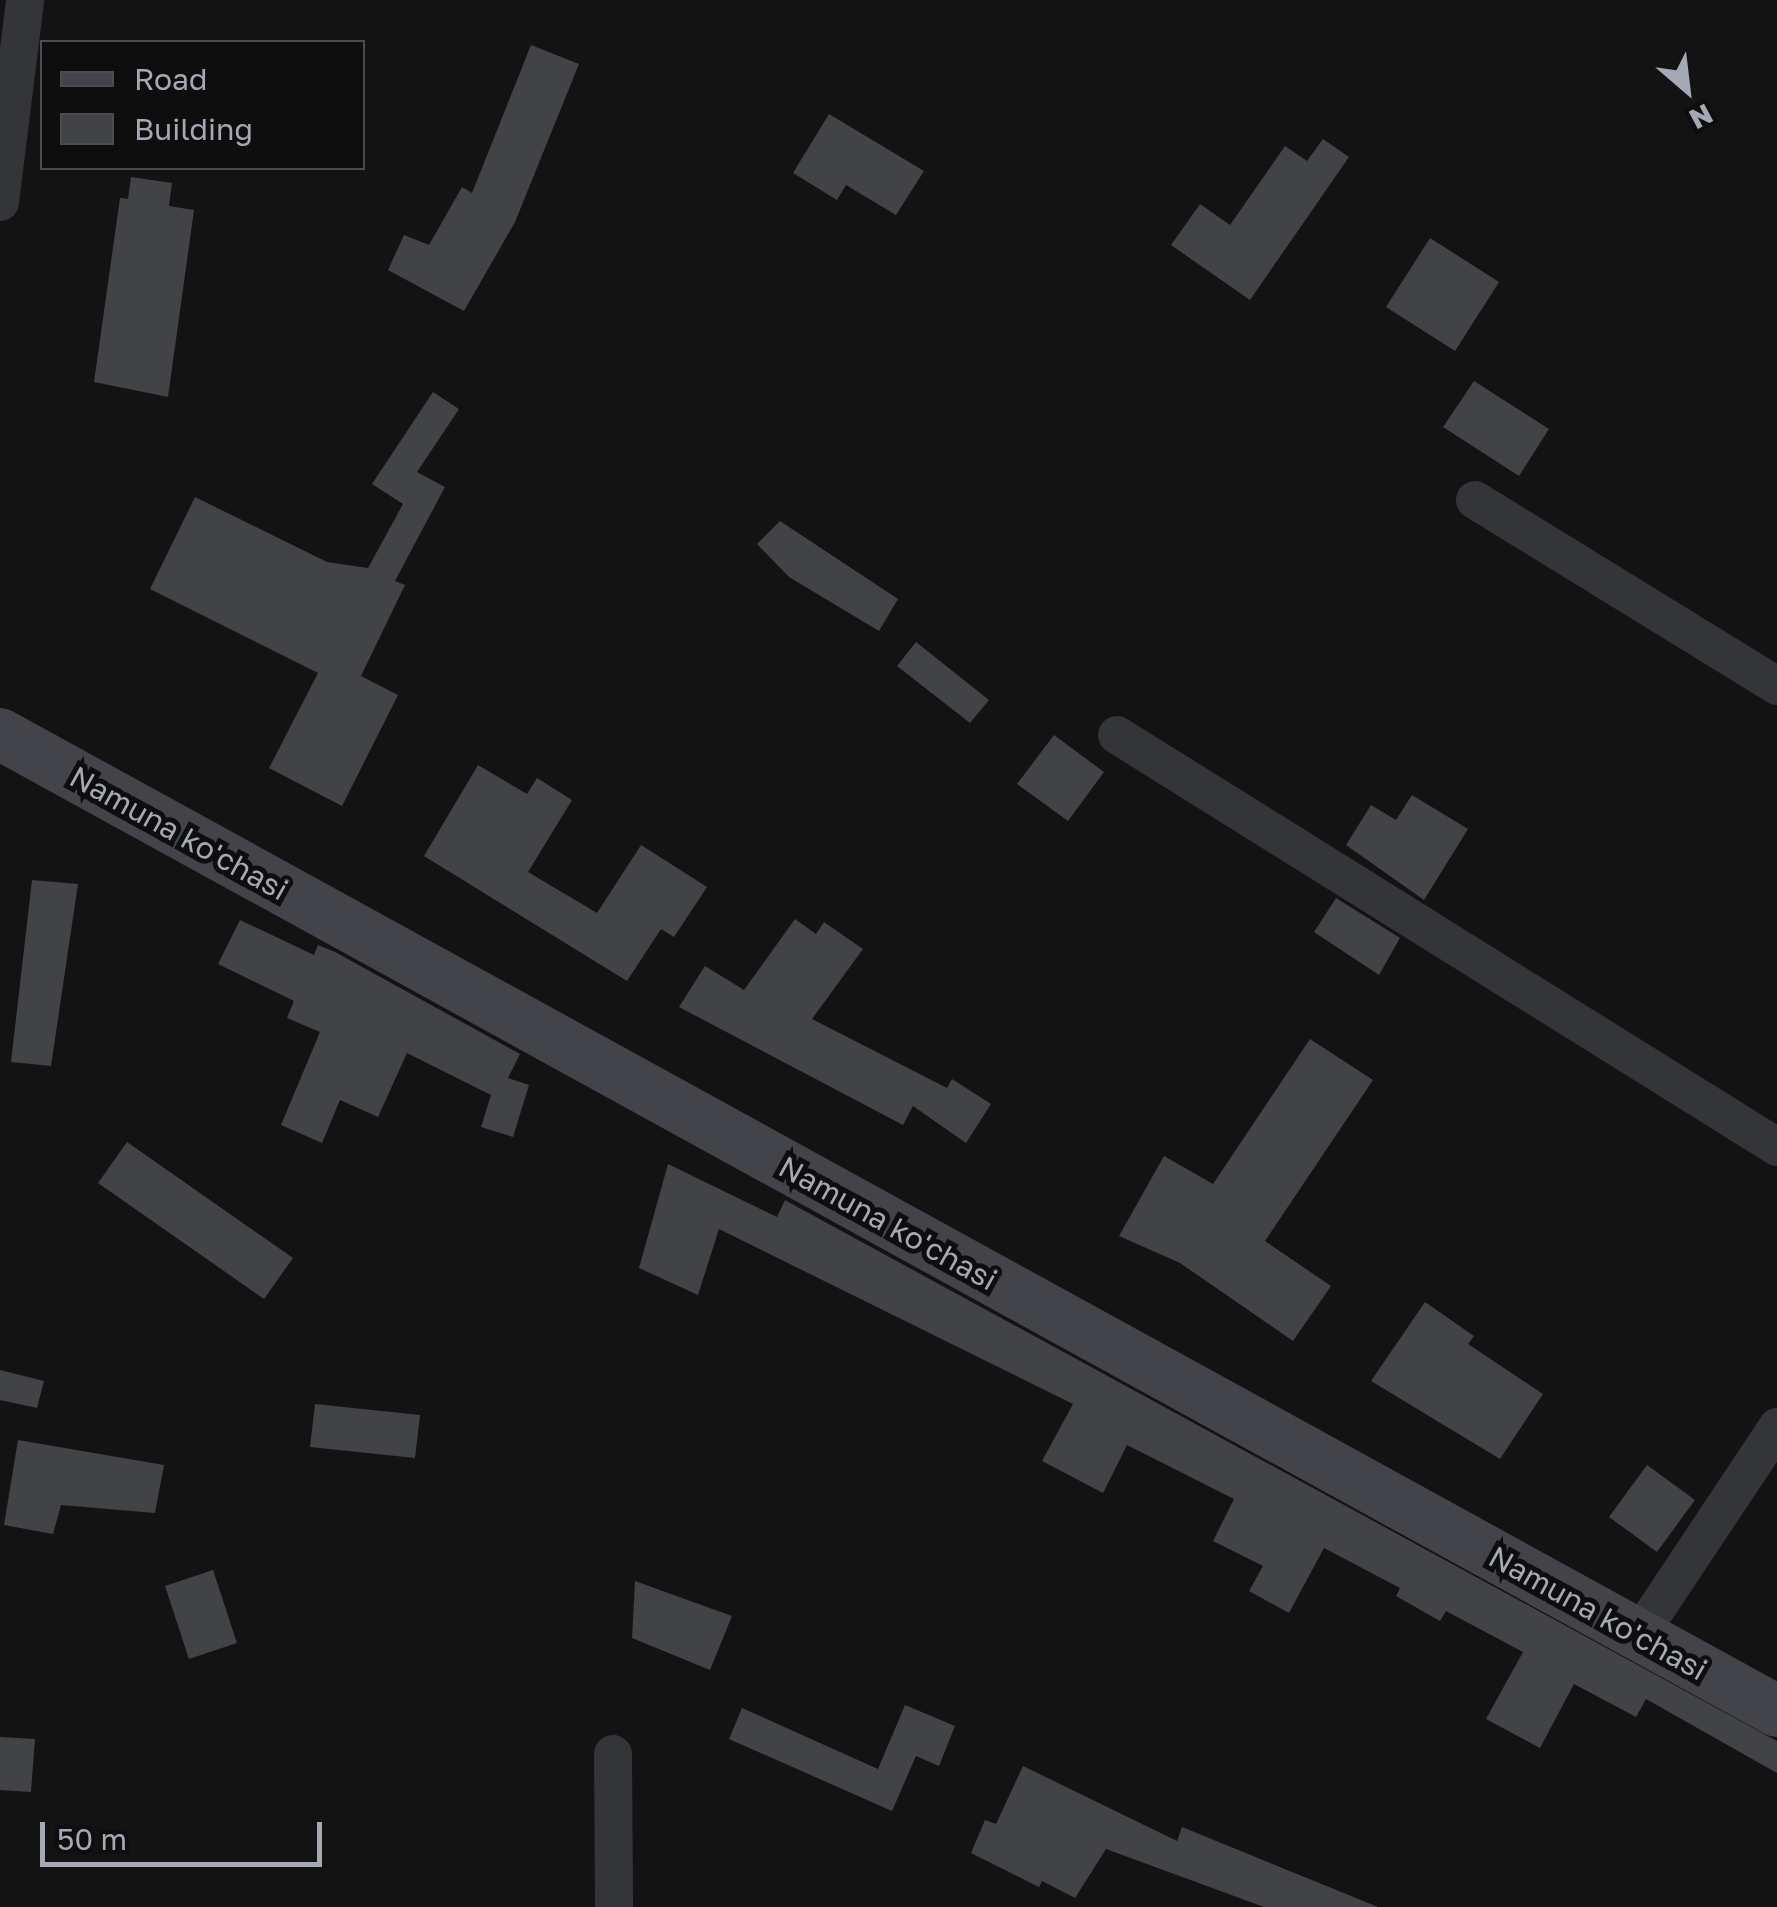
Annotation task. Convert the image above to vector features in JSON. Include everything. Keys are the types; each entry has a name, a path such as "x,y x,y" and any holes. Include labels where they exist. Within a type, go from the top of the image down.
{"main road":[{"name":"Namuna ko'chasi","path":"0,734 1777,1711"}],"street":[{"path":"0,202 25,0"},
{"path":"1475,500 1777,686"},
{"path":"1118,735 1777,1147"},
{"path":"1639,1635 1777,1427"},
{"path":"614,1754 614,1907"}],"building":[{"path":"531,45 579,64 515,222 464,311 388,270 404,235 429,245 462,187 472,193"},
{"path":"829,114 924,171 896,215 846,185 837,200 793,173"},
{"path":"1323,139 1349,157 1250,300 1171,245 1200,204 1230,225 1285,146 1307,161"},
{"path":"131,177 172,183 169,206 194,210 168,397 94,382 120,198 128,199"},
{"path":"1430,238 1499,282 1455,351 1386,307"},
{"path":"1474,381 1549,429 1519,476 1443,427"},
{"path":"433,392 459,409 417,472 445,487 395,581 405,585 361,676 398,695 342,806 269,768 318,673 150,589 195,497 327,562 368,568 403,504 372,484"},
{"path":"780,521 898,599 879,631 789,577 757,544"},
{"path":"916,642 989,700 970,723 897,666"},
{"path":"1054,735 1104,772 1068,821 1017,784"},
{"path":"478,765 527,794 537,778 572,800 528,872 597,913 641,845 707,887 674,937 661,929 627,981 424,856"},
{"path":"1412,795 1468,829 1424,900 1346,845 1371,805 1396,820"},
{"path":"32,880 78,884 51,1066 11,1062"},
{"path":"1336,898 1400,938 1379,975 1314,932"},
{"path":"795,919 816,934 824,922 863,949 812,1019 947,1088 952,1079 991,1104 966,1143 913,1106 903,1125 679,1007 705,966 744,990"},
{"path":"240,920 314,955 318,945 335,952 520,1054 508,1078 529,1085 513,1137 481,1127 491,1095 407,1053 378,1117 340,1100 322,1143 281,1125 320,1032 287,1018 294,1001 218,964"},
{"path":"1310,1039 1373,1080 1265,1241 1331,1286 1293,1341 1180,1263 1119,1236 1164,1156 1213,1184"},
{"path":"127,1142 293,1258 264,1299 98,1183"},
{"path":"668,1164 777,1217 785,1200 1777,1741 1777,1773 1646,1699 1636,1717 1574,1684 1540,1748 1486,1719 1523,1652 1446,1611 1440,1621 1396,1596 1400,1588 1324,1548 1289,1613 1249,1591 1263,1566 1213,1541 1234,1499 1127,1445 1103,1493 1042,1461 1073,1404 719,1229 698,1295 639,1268"},
{"path":"1425,1302 1474,1336 1468,1344 1543,1394 1500,1459 1371,1381"},
{"path":"0,1370 44,1381 37,1408 0,1400"},
{"path":"315,1404 420,1415 415,1458 310,1447"},
{"path":"18,1440 164,1465 155,1513 61,1505 53,1534 4,1525"},
{"path":"1647,1465 1695,1500 1657,1552 1609,1517"},
{"path":"213,1570 237,1643 189,1659 165,1586"},
{"path":"635,1581 732,1616 710,1670 632,1638"},
{"path":"905,1705 955,1726 939,1766 916,1756 892,1811 729,1739 742,1708 878,1769"},
{"path":"0,1737 35,1739 31,1792 0,1790"},
{"path":"1023,1766 1177,1841 1182,1827 1378,1907 1264,1907 1106,1849 1075,1898 1042,1881 1039,1887 971,1853 985,1820 996,1824"}]}
